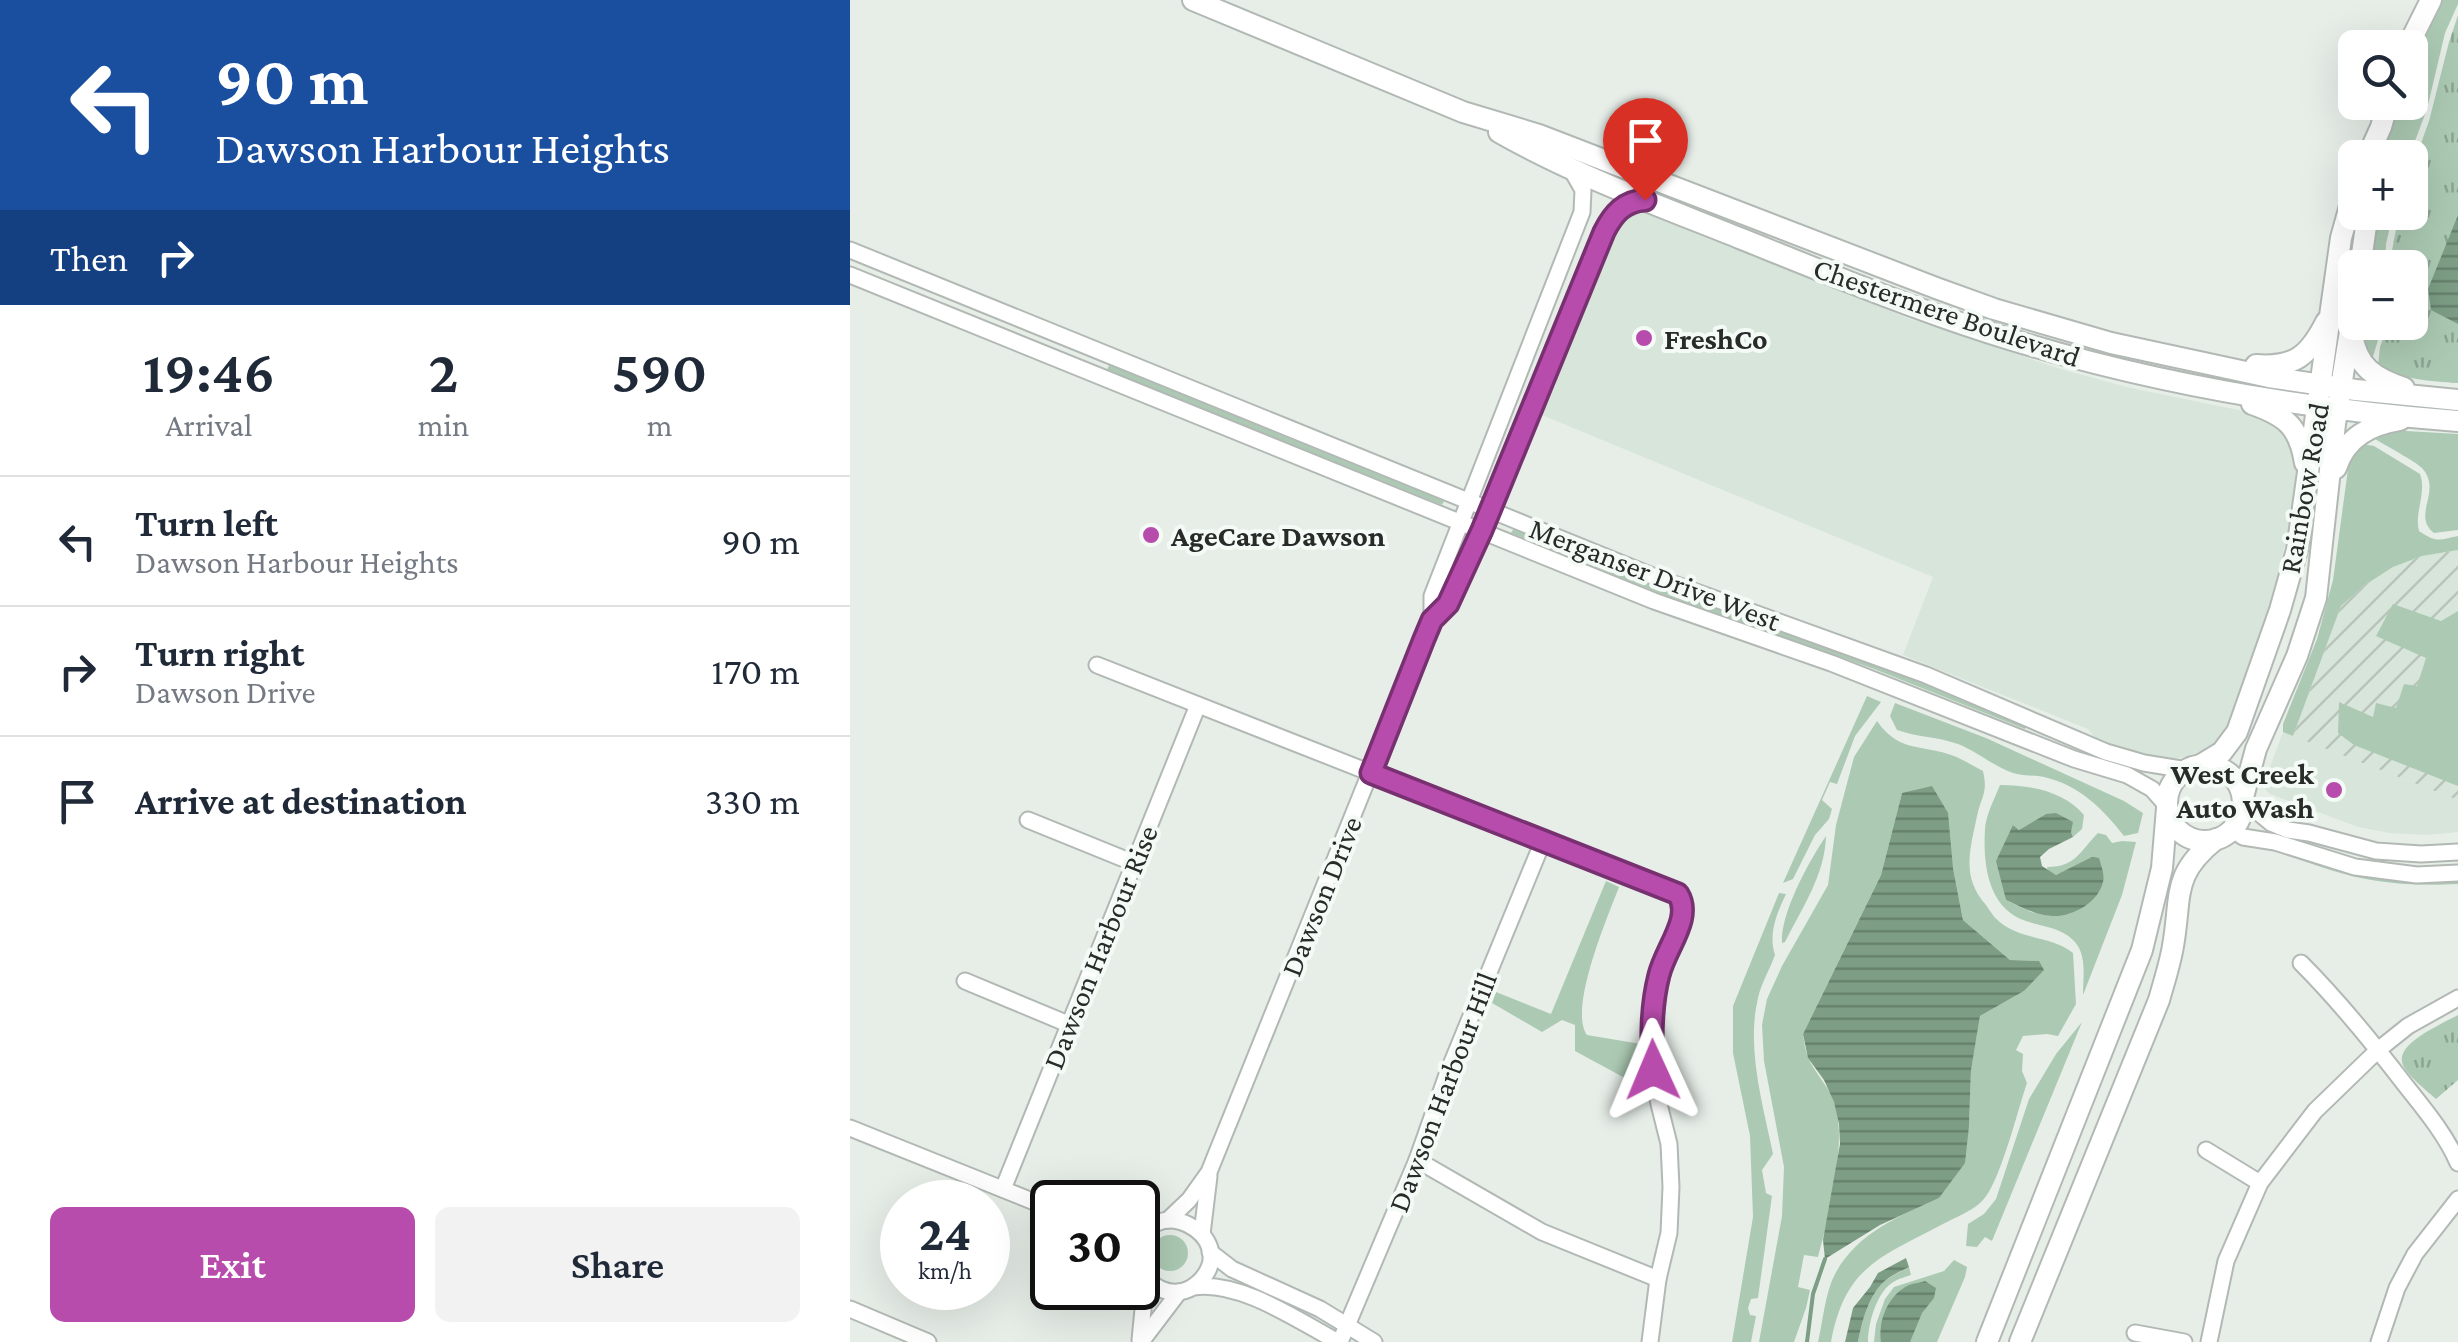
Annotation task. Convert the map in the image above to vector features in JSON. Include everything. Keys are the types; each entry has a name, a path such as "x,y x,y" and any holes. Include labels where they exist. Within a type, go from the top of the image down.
{"main road":[{"name":"Chestermere Boulevard","path":"1192,0 1463,112 1571,169 1919,309 2042,348 2168,380 2330,397 2451,400"},
{"path":"2416,30 2431,0"},
{"name":"Chestermere Boulevard","path":"1463,112 1539,135 1994,309 2111,343 2415,418 2458,421"},
{"path":"2375,140 2383,120"},
{"path":"2379,140 2381,126"},
{"name":"Rainbow Road","path":"2243,799 2256,749 2312,613 2318,582 2332,312 2343,230"},
{"path":"2170,357 2288,364 2310,348 2332,312"},
{"name":"Rainbow Road","path":"2193,768 2227,746 2240,722 2298,550 2307,476 2347,340"},
{"path":"2352,340 2354,352 2366,368 2384,380 2451,400"},
{"path":"2168,380 2275,412 2298,435 2307,476"},
{"path":"2323,524 2338,461 2347,444 2359,433 2385,422 2415,418"},
{"path":"1987,1342 2142,950 2162,868 2172,785 2178,776 2193,768 2221,769 2238,784 2242,812 2224,834 2193,860 2184,876 2173,950 2159,1000 2020,1342"},
{"path":"2167,807 2181,833 2198,840 2224,834"}],"street":[{"name":"Dawson Drive","path":"1168,1220 1209,1172 1432,620 1432,596 1582,212 1583,190 1571,169"},
{"name":"Dawson Drive","path":"1432,620 1448,604 1482,530 1609,222 1622,206 1633,200 1645,200"},
{"name":"Merganser Drive West","path":"850,250 1660,579 1926,675 2106,752 2144,763 2193,768"},
{"name":"Merganser Drive West","path":"850,276 1654,601 1832,663 2074,759 2127,775 2152,789 2167,807"},
{"path":"1514,382 1538,393"},
{"path":"1097,664 1678,894 1684,904 1683,917 1659,973 1652,1011 1653,1070 1670,1144 1671,1187 1669,1234 1658,1279 1650,1342"},
{"name":"Dawson Harbour Rise","path":"1007,1180 1198,706"},
{"path":"2243,799 2278,827 2376,850 2458,852"},
{"path":"1028,820 1134,863"},
{"path":"2224,834 2275,842 2355,868 2417,875 2458,873"},
{"name":"Dawson Harbour Hill","path":"1339,1342 1417,1160 1448,1072 1543,841"},
{"path":"2301,963 2378,1050 2430,1116 2458,1162"},
{"path":"965,982 1068,1024"},
{"path":"2209,1342 2226,1261 2260,1183 2314,1110 2378,1050 2408,1026 2458,998"},
{"path":"850,1128 980,1180"},
{"path":"2206,1150 2260,1183"},
{"path":"1417,1160 1542,1232 1658,1279"},
{"name":"Dawson Drive","path":"1202,1234 1209,1172"},
{"path":"2379,1342 2397,1288 2415,1254 2458,1199"},
{"path":"1160,1223 1187,1222 1202,1234 1210,1252 1232,1269 1300,1299 1374,1342"},
{"path":"1140,1342 1206,1272 1210,1252"},
{"path":"1160,1289 1210,1284 1230,1289 1339,1342"},
{"path":"850,1310 928,1342"},
{"path":"1140,1342 1143,1310"},
{"path":"2135,1333 2184,1342"}],"shaded area":[{"path":"1647,212 1907,318 2064,370 2253,413 2287,429 2297,467 2291,520 2267,619 2228,729 2215,744 2174,760 2101,745 2088,729 1903,655 1933,577 1542,415 1556,385 1558,361 1609,237 1633,214"},
{"path":"2458,215 2458,324 2431,310 2428,289"},
{"path":"2458,550 2458,800 2293,736 2341,606 2393,567 2422,556"},
{"path":"2283,732 2458,800 2458,832 2426,835 2358,827 2270,794 2265,789 2265,780"},
{"path":"1932,786 1948,813 1963,920 2010,960 2039,961 2044,970 2024,991 1980,1016 1971,1071 1965,1163 1939,1198 1880,1225 1825,1259 1823,1240 1840,1144 1839,1124 1824,1080 1808,1058 1803,1034 1881,875 1902,793"},
{"path":"2056,813 2073,822 2073,837 2040,857 2042,866 2056,875 2092,857 2099,858 2103,879 2096,896 2083,907 2052,916 2006,900 1996,861 2013,825 2019,830 2046,814"},
{"path":"1906,1258 1909,1267 1889,1278 1871,1300 1858,1342 1845,1342 1853,1308 1878,1273"},
{"path":"1925,1281 1936,1288 1934,1298 1922,1313 1910,1342 1881,1342 1883,1317 1890,1302 1902,1289"}],"green space":[{"path":"2441,0 2458,0 2445,33 2428,105 2428,30 2425,30"},
{"path":"2458,15 2458,383 2407,377 2378,365 2383,340 2428,340 2428,250 2392,250 2396,230 2428,230 2428,140 2422,140"},
{"path":"2392,120 2423,120 2415,140 2387,140"},
{"path":"2372,230 2389,230 2386,250 2370,250"},
{"path":"2378,340 2372,360 2362,342"},
{"path":"1109,365 1444,501 1442,505 1107,370"},
{"path":"2389,430 2458,434 2458,530 2434,533 2425,518 2430,485 2422,468 2375,439 2366,439"},
{"path":"2362,444 2374,446 2420,474 2419,531 2438,540 2458,536 2458,550 2422,556 2393,567 2341,606 2293,736 2283,732 2283,724 2317,639 2333,580 2348,469"},
{"path":"1514,528 1665,589 1876,664 2027,724 2025,729 1874,669 1654,591 1511,533"},
{"path":"2393,604 2441,621 2458,611 2458,786 2354,745 2338,733 2339,702 2373,717 2376,703 2396,708 2404,684 2417,686 2426,658 2376,636"},
{"path":"1867,696 1881,702 1855,736 1837,784 1830,782 1822,800 1832,809 1829,819 1815,835 1793,879 1783,883"},
{"path":"1895,703 1986,738 2124,801 2143,813 2138,833 2124,836 2089,799 2057,781 2013,773 1958,744 1897,730 1890,716"},
{"path":"1877,721 1903,743 1954,756 1983,771 1985,789 1970,852 1973,884 2001,923 2073,953 2076,1004 2058,1036 2023,1036 2016,1050 2023,1054 2022,1071 2027,1083 2002,1162 1983,1200 1869,1267 1846,1296 1831,1342 1818,1342 1829,1290 1844,1260 1880,1227 1939,1198 1969,1126 1971,1071 1980,1016 2024,991 2038,961 2010,960 1963,920 1953,868 1902,793 1881,875 1803,1034 1808,1057 1835,1104 1839,1139 1818,1257 1804,1255 1798,1287 1810,1290 1806,1308 1794,1342 1759,1342 1782,1216 1784,1167 1764,1061 1762,1025 1767,999 1782,966 1828,885 1836,825 1854,757"},
{"path":"2000,785 2046,791 2067,800 2084,815 2082,829 2073,837 2046,814 2019,830 2013,825 2003,885 2006,900 2031,912 2050,916 2072,868 2056,875 2047,867 2071,861 2098,833 2106,835 2112,843 2136,842 2122,895 2083,995 2083,960 2075,942 2058,930 2013,915 1990,883 1985,829"},
{"path":"1826,836 1817,878 1782,943 1791,903"},
{"path":"2269,848 2362,876 2458,880 2458,884 2406,884 2361,878 2318,866"},
{"path":"1606,881 1619,887 1592,962 1582,1022 1587,1035 1641,1044 1645,1089 1575,1051 1575,1025 1562,1020 1542,1032 1492,1003 1496,992 1551,1014"},
{"path":"1779,893 1786,894 1774,924 1775,955 1758,998 1754,1037 1757,1076 1773,1154 1762,1170 1766,1193 1772,1196 1758,1298 1751,1299 1748,1308 1750,1315 1756,1316 1751,1342 1732,1342 1753,1217 1750,1136 1733,1053 1733,1006"},
{"path":"2458,1015 2458,1080 2436,1099 2409,1074 2402,1057 2412,1042"},
{"path":"2082,1022 1992,1241 1985,1237 1977,1247 1966,1246 1968,1224 1984,1214 1996,1199 2029,1099 2056,1054"},
{"path":"1177,1236 1187,1246 1183,1266 1170,1271 1160,1268 1160,1238"},
{"path":"1954,1260 1967,1267 1965,1277 1937,1342 1874,1342 1885,1299 1894,1287 1944,1271"},
{"path":"1909,1267 1911,1275 1889,1285 1879,1299 1868,1342 1858,1342 1875,1293 1886,1280"}],"waterway":[{"path":"1807,1342 1813,1294 1825,1259"}],"place":[{"name":"FreshCo","path":"1644,338"},
{"name":"AgeCare Dawson","path":"1151,535"},
{"name":"West Creek Auto Wash","path":"2334,790"}],"route":[{"path":"1645,200 1633,200 1622,206 1604,232 1482,530 1448,604 1432,620 1371,773 1678,894 1684,904 1683,917 1659,973 1652,1011 1653,1070"}]}
